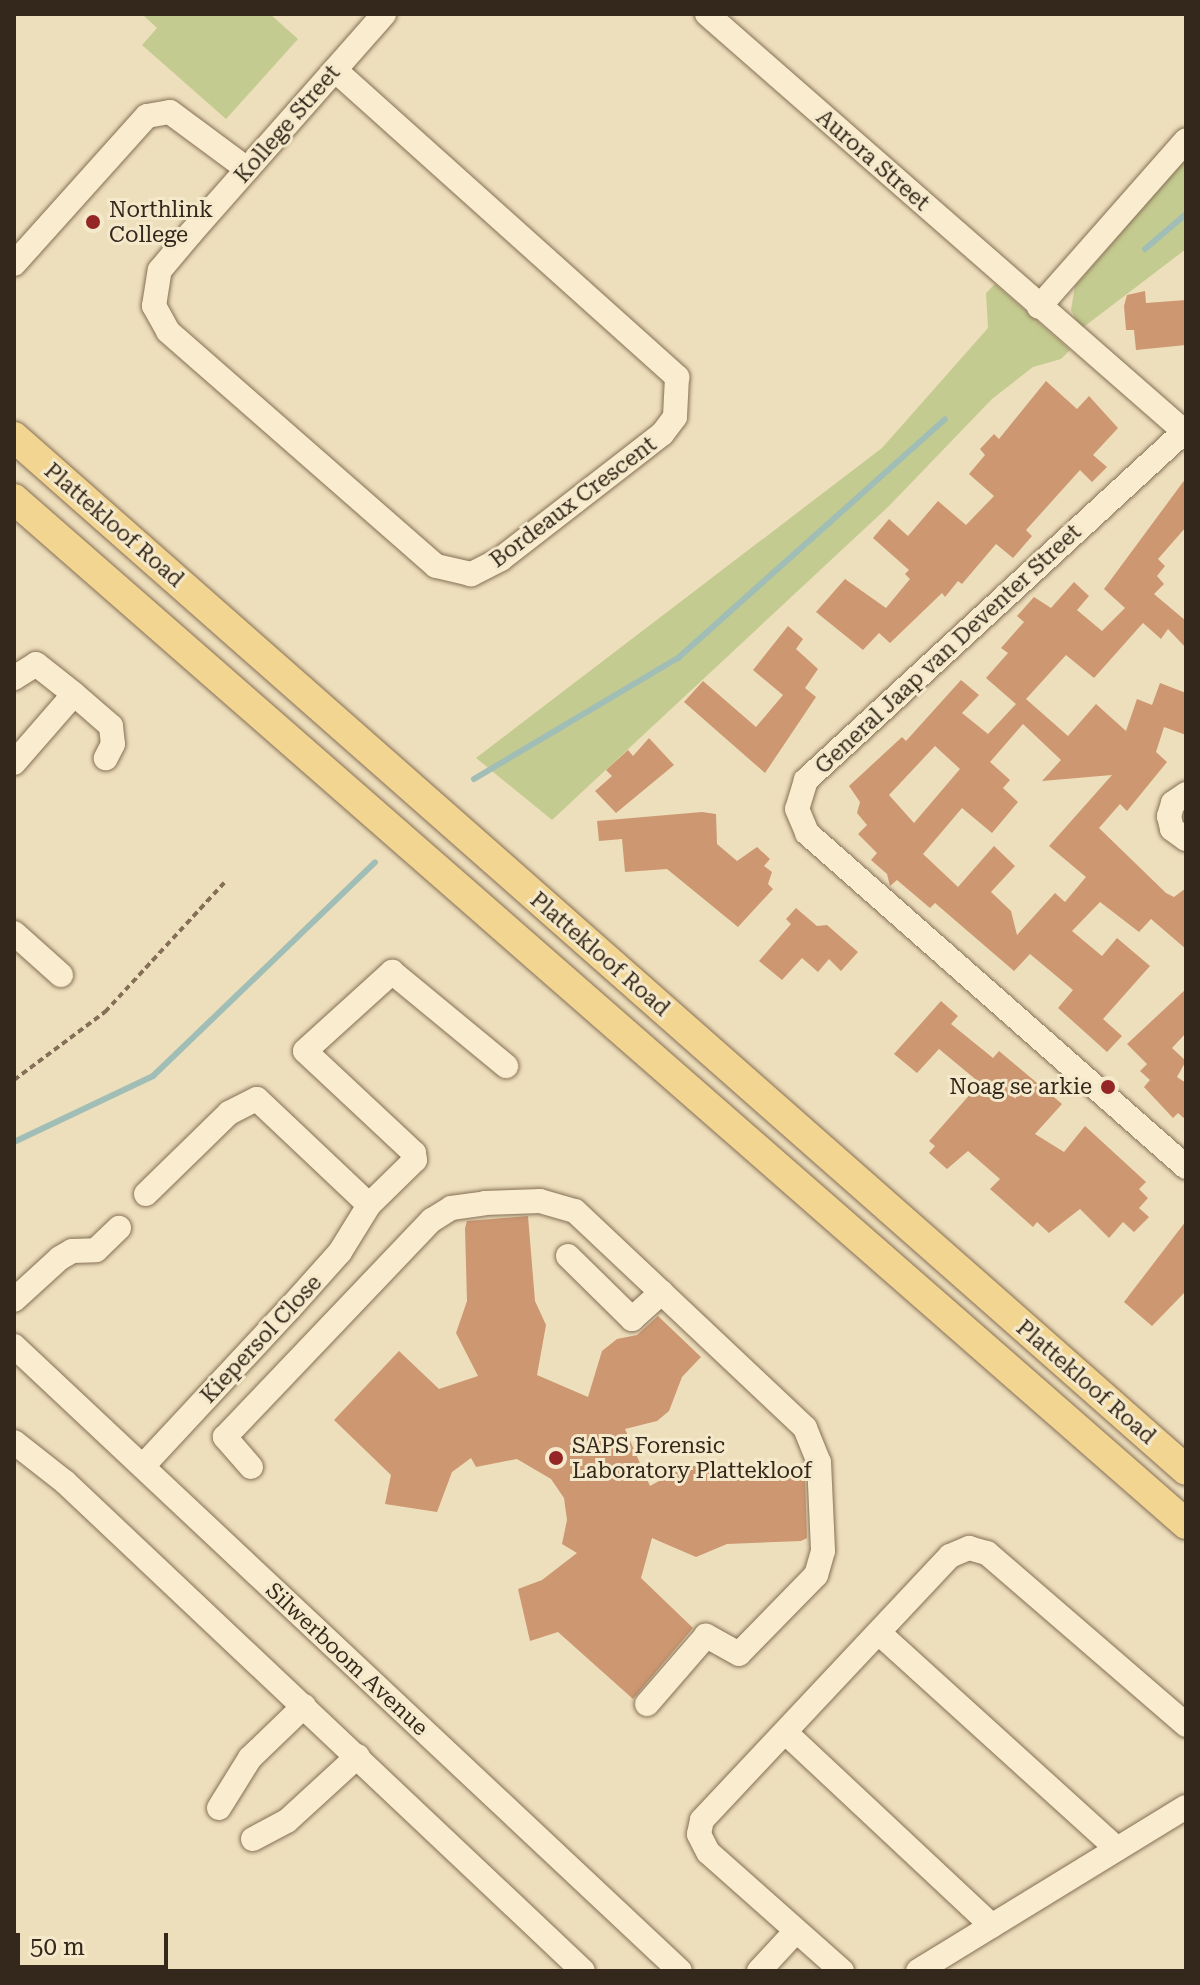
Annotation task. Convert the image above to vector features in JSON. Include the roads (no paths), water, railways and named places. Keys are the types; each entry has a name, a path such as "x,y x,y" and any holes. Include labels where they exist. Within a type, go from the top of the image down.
{"main road":[{"name":"Plattekloof Road","path":"14,437 1186,1470"},
{"name":"Plattekloof Road","path":"14,499 1186,1524"}],"street":[{"name":"Kollege Street","path":"160,270 384,14"},
{"name":"Aurora Street","path":"707,14 1039,307 1186,431"},
{"name":"Bordeaux Crescent","path":"160,270 154,306 168,331 446,572 471,574 501,559 671,425 679,391 669,367 335,70"},
{"path":"14,264 147,116 170,112 247,169"},
{"path":"1039,307 1186,140"},
{"name":"General Jaap van Deventer Street","path":"1186,431 806,780 797,809 807,833 1186,1167"},
{"path":"17,669 43,667 111,726 114,737 106,758"},
{"path":"14,763 74,694"},
{"path":"1186,794 1173,803 1169,816 1172,829 1186,839"},
{"path":"14,933 61,975"},
{"name":"Kiepersol Close","path":"143,1466 340,1252 369,1205 415,1160 414,1153 307,1058 305,1051 392,972 506,1066"},
{"path":"146,1194 229,1113 257,1099 369,1205"},
{"path":"251,1467 225,1437 417,1234 451,1208 559,1204 575,1211 814,1440 823,1551 816,1575 743,1650 731,1654 706,1636 647,1704"},
{"path":"14,1300 60,1258 72,1251 96,1250 119,1228"},
{"path":"568,1256 632,1319 662,1292"},
{"name":"Silwerboom Avenue","path":"14,1346 680,1971"},
{"path":"14,1442 65,1482 583,1971"},
{"path":"842,1971 708,1852 699,1834 708,1813 950,1556 980,1549 1186,1725"},
{"path":"879,1633 1117,1849"},
{"path":"219,1808 250,1758 304,1706"},
{"path":"786,1733 992,1926"},
{"path":"253,1839 287,1821 358,1756"},
{"path":"918,1971 1186,1807"},
{"path":"759,1971 802,1936"},
{"path":"780,1971 802,1936"}],"waterway":[{"path":"1145,249 1186,214"},
{"path":"474,779 678,658 945,419"},
{"path":"14,1142 153,1076 375,862"}],"place":[{"name":"Northlink College","path":"93,222"},
{"name":"Noag se arkie","path":"1108,1087"},
{"name":"SAPS Forensic Laboratory Plattekloof","path":"556,1458"}]}
